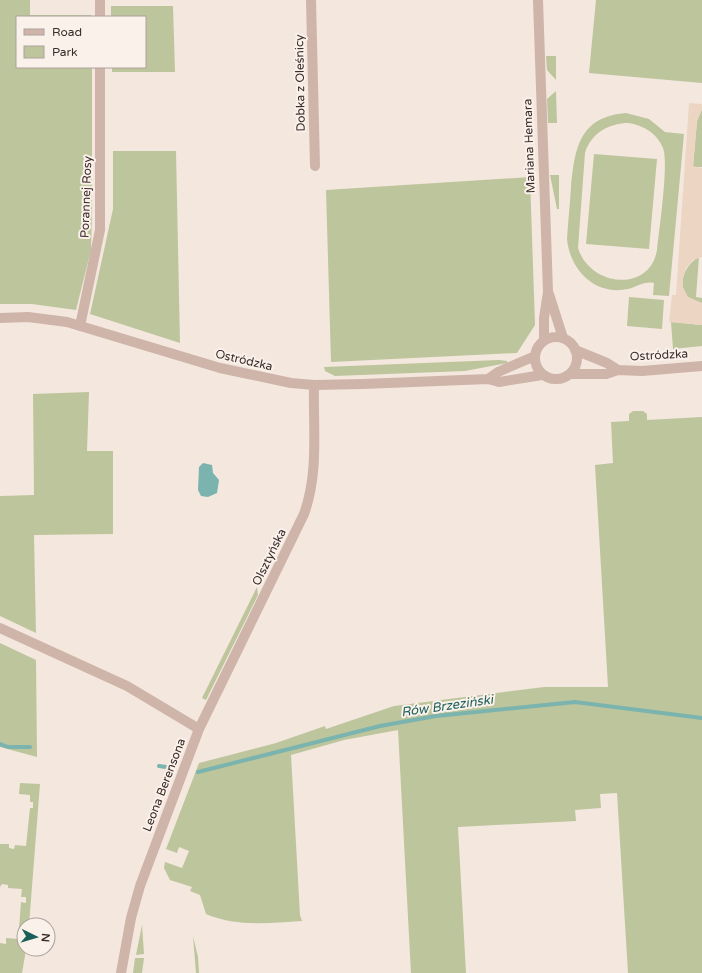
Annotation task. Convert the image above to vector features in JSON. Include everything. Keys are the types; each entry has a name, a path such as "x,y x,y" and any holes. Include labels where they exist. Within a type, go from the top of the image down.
{"street":[{"path":"100,0 100,16"},
{"name":"Dobka z Oleśnicy","path":"311,0 315,166"},
{"name":"Mariana Hemara","path":"538,0 548,292 544,318 544,341"},
{"name":"Porannej Rosy","path":"80,326 100,230 100,68"},
{"name":"Mariana Hemara","path":"548,292 563,338"},
{"name":"Ostródzka","path":"0,318 42,318 80,326 244,374 291,383 314,385 488,379 499,382 542,374"},
{"path":"550,338 563,338 568,341 575,350 576,363 570,374 566,377 553,380 542,374 536,366 536,350 544,341 550,338"},
{"name":"Ostródzka","path":"575,350 607,363 618,370"},
{"name":"Ostródzka","path":"488,379 498,372 535,356"},
{"name":"Ostródzka","path":"570,374 606,374 618,370 642,371 702,366"},
{"name":"Olsztyńska","path":"199,729 309,502 314,478 314,385"},
{"name":"Leona Berensona","path":"0,628 127,686 199,729 140,886 131,918 121,973"}],"green space":[{"path":"0,0 30,0 30,15 91,15 16,16 16,68 92,68 91,250 76,310 32,304 0,304"},
{"path":"596,0 702,0 702,83 589,73"},
{"path":"111,6 173,6 175,72 112,72 112,68 146,68 146,16 111,16"},
{"path":"546,56 556,56 556,80 547,70"},
{"path":"556,91 557,123 548,123 547,99"},
{"path":"702,109 702,167 693,167 697,121"},
{"path":"626,113 649,119 665,132 684,134 669,296 653,295 654,283 641,284 628,289 616,290 595,284 586,278 579,270 573,261 569,250 567,239 571,187 578,148 582,137 589,128 598,121 610,116","holes":["622,123 635,124 654,134 663,148 665,156 663,197 657,250 652,264 643,273 632,279 619,280 606,277 594,271 585,261 578,248 585,153 592,140 602,130"]},
{"path":"113,151 176,151 180,343 90,314 113,209"},
{"path":"594,154 657,159 649,249 586,244"},
{"path":"550,175 559,175 559,209 557,209"},
{"path":"530,177 535,325 517,353 331,362 326,190"},
{"path":"699,257 696,297 702,298 702,303 687,296 683,290 682,283 687,268"},
{"path":"629,297 664,300 662,329 627,326"},
{"path":"671,322 702,325 702,346 673,349"},
{"path":"499,360 507,361 507,363 465,371 335,376 325,371 324,367"},
{"path":"89,392 87,451 113,451 113,534 34,535 36,633 0,616 0,496 34,495 33,394"},
{"path":"633,411 643,411 647,414 647,420 702,417 702,973 628,973 617,793 600,794 601,808 575,810 576,821 458,827 466,973 411,973 398,730 344,740 291,755 300,915 302,921 253,923 229,921 206,914 200,895 190,891 192,887 170,880 164,868 165,862 182,868 189,851 179,847 177,853 166,849 199,763 276,743 325,726 326,729 394,706 544,687 608,687 595,465 613,463 611,422 629,421 629,414"},
{"path":"257,587 258,595 206,700 202,698"},
{"path":"0,643 36,660 37,757 0,747"},
{"path":"20,783 40,784 30,917 20,917 21,902 26,903 26,897 21,897 22,889 8,888 8,885 2,884 0,887 0,844 9,844 9,848 14,849 15,845 26,846 30,808 33,808 33,802 30,802 30,795 19,794"},
{"path":"142,925 144,954 136,955"},
{"path":"193,936 198,957 199,973 196,973"},
{"path":"6,938 16,939 16,957 25,957 22,973 0,973 0,943 6,944"},
{"path":"135,958 144,958 142,973 133,973"}],"shaded area":[{"path":"689,103 702,104 702,109 697,121 693,166 702,168 702,257 693,260 686,268 682,282 688,297 702,303 702,325 669,322 672,295 676,295"}],"water":[{"path":"203,463 212,465 213,473 219,480 217,493 208,497 201,496 198,490 199,467"}],"waterway":[{"name":"Rów Brzeziński","path":"198,772 380,726 436,716 575,702 702,718"},
{"name":"Rów Brzeziński","path":"0,744 8,747 30,747"},
{"name":"Rów Brzeziński","path":"159,766 166,767"}]}
